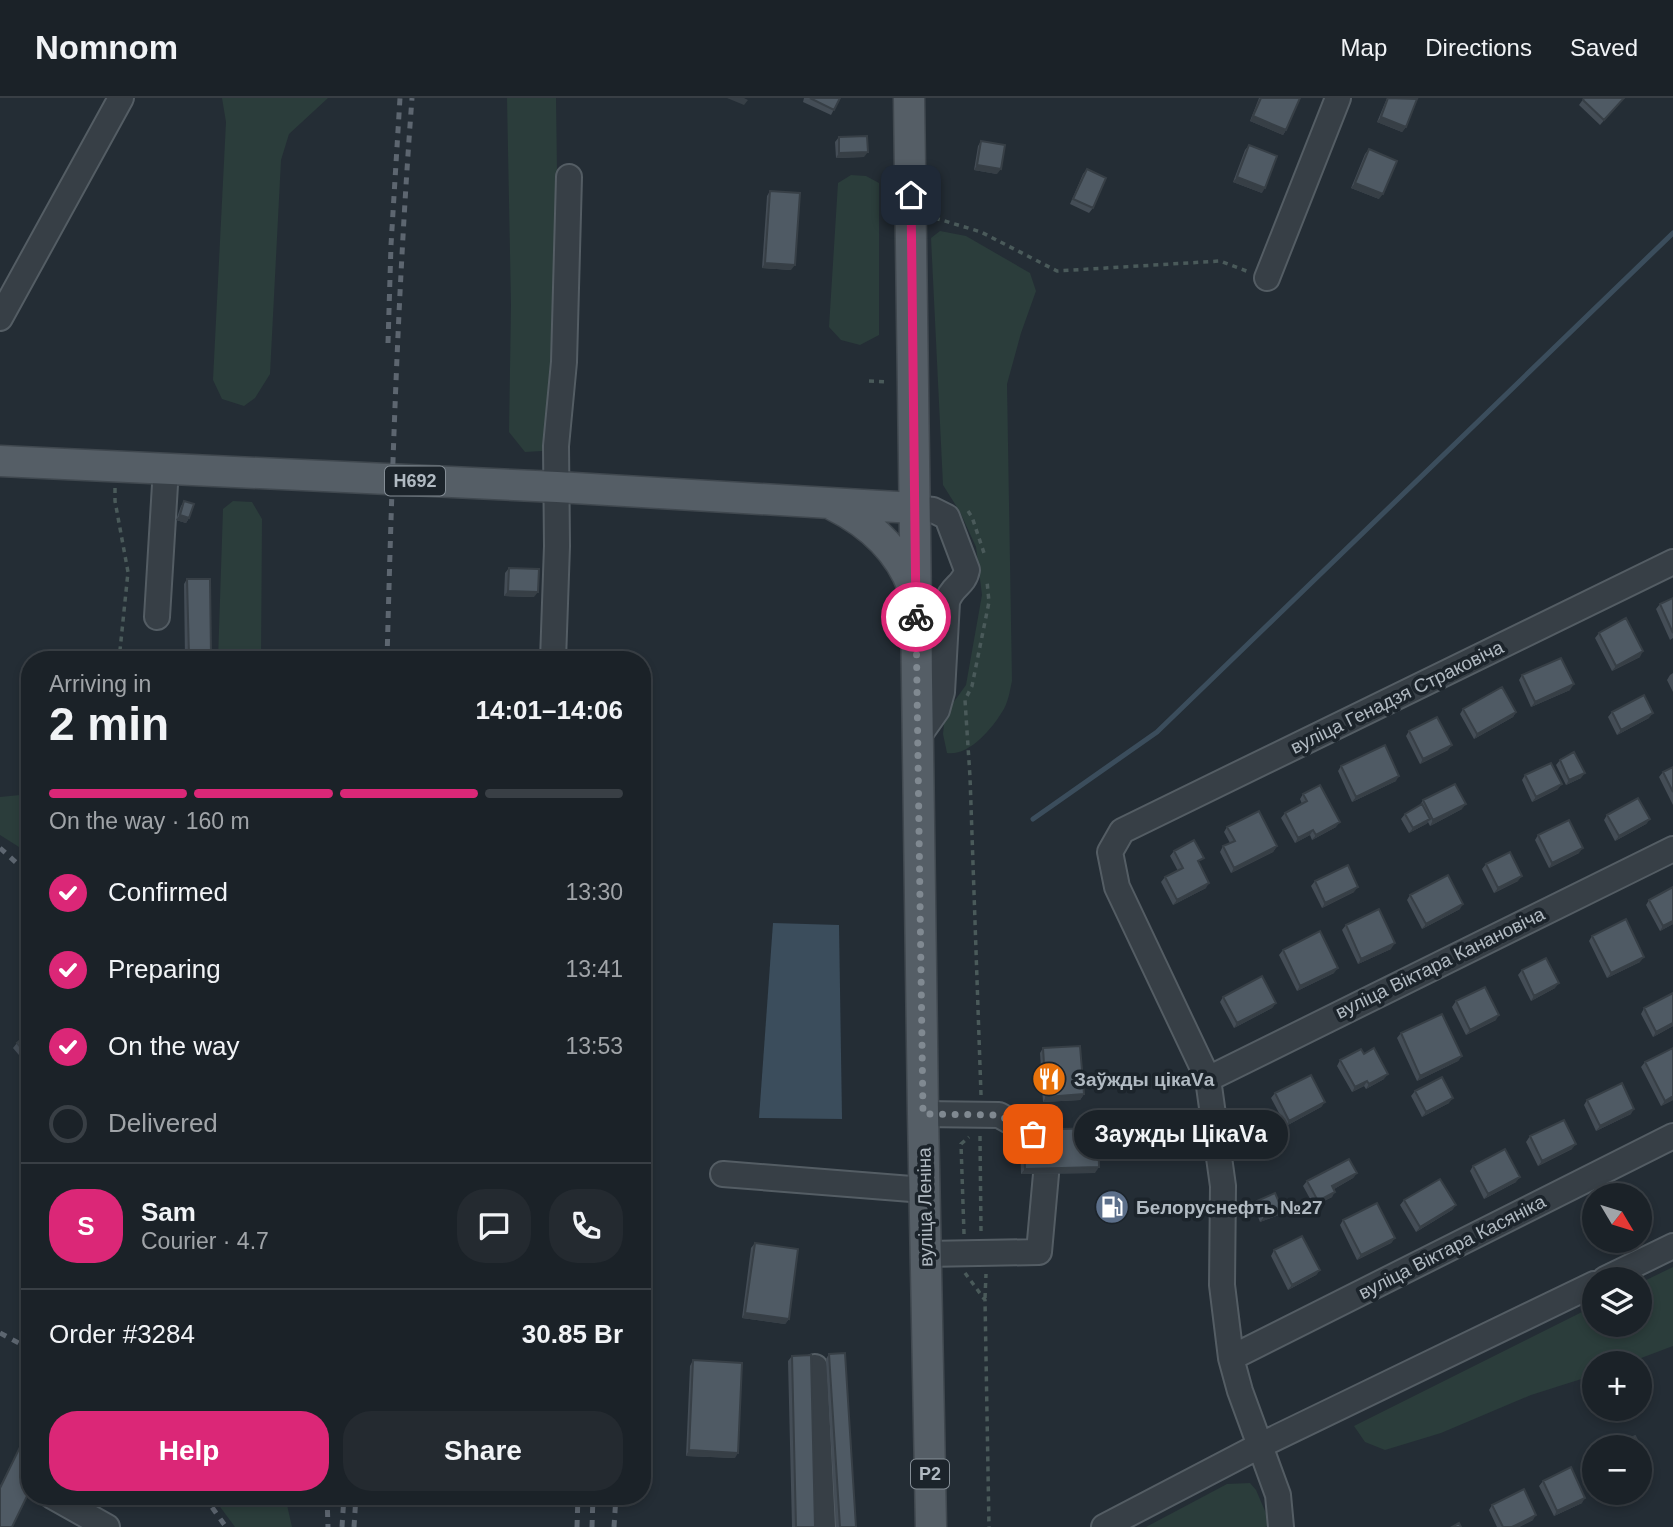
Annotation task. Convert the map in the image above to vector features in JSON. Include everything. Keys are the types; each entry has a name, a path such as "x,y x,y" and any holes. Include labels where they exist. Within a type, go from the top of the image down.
{"main road":[{"name":"Р2","path":"909,98 914,508"},
{"name":"Н692","path":"0,461 556,487 914,508"},
{"path":"830,503 879,535 903,565 916,595"},
{"name":"вуліца Леніна","path":"914,508 931,1527"}],"street":[{"path":"0,318 121,98"},
{"path":"1268,278 1338,98"},
{"path":"553,651 557,545 555,446 564,362 569,177"},
{"path":"157,617 166,468"},
{"path":"914,508 933,510 947,517 967,570 962,583 950,592 947,602 943,692 937,710 918,737"},
{"name":"вуліца Генадзя Страковіча","path":"1208,1079 1117,887 1110,852 1122,831 1673,562"},
{"name":"вуліца Віктара Канановіча","path":"1208,1079 1673,849"},
{"path":"1208,1079 1223,1185 1222,1285 1231,1358 1278,1495 1281,1527"},
{"path":"923,1114 980,1126 999,1115 1033,1134"},
{"name":"вуліца Віктара Касяніка","path":"1231,1358 1673,1136"},
{"path":"723,1174 925,1190"},
{"path":"926,1254 1039,1252 1046,1174"},
{"path":"1630,1267 1673,1246"},
{"path":"1104,1527 1259,1446 1582,1290"},
{"path":"816,1367 823,1527"},
{"path":"68,1505 107,1527"}],"path":[{"path":"912,220 938,218 981,232 1057,271 1220,261 1268,278"},
{"path":"115,465 115,501 128,572 120,651"},
{"path":"966,508 984,550 985,563"},
{"path":"985,1300 965,1275 976,1253 986,1244 981,1237 981,1086 965,700 972,686 989,601 986,576"},
{"path":"980,1126 961,1144 985,1300 989,1527"}],"shaded area":[{"path":"222,98 328,98 289,134 281,160 270,374 255,398 244,406 222,399 213,380 226,122"},
{"path":"507,98 556,98 559,320 551,435 542,451 525,452 509,432 511,305"},
{"path":"851,175 866,176 879,183 879,335 860,345 841,340 829,327 838,183"},
{"path":"940,231 966,236 1030,273 1036,291 1007,384 1012,681 1006,705 992,726 971,746 955,753 947,753 943,734 945,714 966,685 982,595 976,547 960,512 943,485 931,238"},
{"path":"233,501 252,502 262,519 261,651 218,651 223,509"},
{"path":"21,795 21,848 0,835 0,797"},
{"path":"1673,1267 1673,1346 1652,1354 1652,1351 1582,1351 1582,1379 1531,1395 1441,1433 1385,1450 1365,1442 1354,1426 1582,1312 1582,1337 1652,1337 1652,1277"},
{"path":"1250,1483 1256,1490 1271,1525 1146,1527 1227,1484"},
{"path":"219,1505 287,1505 292,1527 235,1527"}],"water":[{"path":"773,923 839,925 842,1119 759,1118"}],"building":[{"path":"810,98 840,98 834,110"},
{"path":"1261,98 1300,98 1286,130 1253,116"},
{"path":"1388,98 1417,99 1406,127 1381,117"},
{"path":"1584,98 1624,98 1604,120"},
{"path":"867,136 868,152 839,153 839,137"},
{"path":"981,141 1005,145 1001,169 977,165"},
{"path":"1249,145 1277,156 1265,188 1237,177"},
{"path":"1369,149 1397,161 1383,194 1355,183"},
{"path":"1087,169 1106,178 1093,208 1073,199"},
{"path":"770,191 800,193 795,265 765,263"},
{"path":"184,501 194,504 189,518 180,515"},
{"path":"509,568 539,569 538,592 508,591"},
{"path":"187,579 210,579 211,651 189,651"},
{"path":"1673,598 1673,633 1660,604"},
{"path":"1626,618 1643,651 1616,666 1599,633"},
{"path":"1561,658 1574,684 1535,702 1522,675"},
{"path":"1502,687 1516,712 1477,734 1463,709"},
{"path":"1644,695 1653,713 1621,730 1612,712"},
{"path":"1437,717 1452,745 1423,759 1409,731"},
{"path":"1385,745 1399,776 1356,797 1341,766"},
{"path":"1574,752 1585,773 1569,780 1560,760"},
{"path":"1551,763 1562,784 1536,797 1525,775"},
{"path":"1673,767 1673,792 1663,772"},
{"path":"1455,784 1466,804 1433,820 1423,800"},
{"path":"1320,785 1340,822 1316,835 1313,830 1298,838 1285,813 1307,801 1303,794"},
{"path":"1638,798 1650,819 1619,836 1607,815"},
{"path":"1422,804 1430,819 1413,828 1405,814"},
{"path":"1259,811 1277,846 1234,868 1223,846 1235,841 1227,827"},
{"path":"1569,820 1583,848 1552,863 1538,835"},
{"path":"1194,840 1204,858 1198,861 1209,883 1177,900 1165,877 1183,868 1174,851"},
{"path":"1510,852 1522,876 1498,888 1486,864"},
{"path":"1348,865 1358,887 1325,903 1315,881"},
{"path":"1448,875 1463,904 1426,924 1410,895"},
{"path":"1673,887 1673,921 1663,926 1649,900"},
{"path":"1379,909 1395,943 1361,959 1346,925"},
{"path":"1626,919 1644,957 1611,973 1592,936"},
{"path":"1320,931 1338,968 1300,986 1283,950"},
{"path":"1546,958 1559,983 1534,996 1522,970"},
{"path":"1262,976 1276,1003 1237,1023 1223,997"},
{"path":"1485,987 1499,1015 1470,1030 1456,1001"},
{"path":"1673,993 1673,1023 1656,1032 1644,1008"},
{"path":"1442,1014 1462,1056 1420,1076 1401,1033"},
{"path":"1080,1046 1084,1094 1046,1097 1043,1048"},
{"path":"1374,1048 1388,1074 1369,1084 1367,1081 1355,1087 1340,1060 1361,1049 1364,1054"},
{"path":"1673,1048 1673,1096 1665,1101 1645,1062"},
{"path":"1311,1075 1325,1102 1289,1121 1275,1093"},
{"path":"1442,1077 1453,1098 1426,1112 1415,1091"},
{"path":"1622,1083 1634,1109 1600,1126 1587,1100"},
{"path":"1564,1120 1576,1144 1542,1161 1530,1136"},
{"path":"1098,1128 1099,1167 1025,1169 1024,1130"},
{"path":"1505,1149 1520,1177 1488,1194 1473,1166"},
{"path":"1349,1159 1357,1173 1332,1186 1335,1192 1318,1201 1307,1181"},
{"path":"1440,1179 1456,1205 1420,1227 1404,1200"},
{"path":"1275,1193 1282,1209 1264,1217 1257,1201"},
{"path":"1377,1203 1395,1238 1361,1255 1343,1220"},
{"path":"1302,1236 1320,1270 1292,1285 1274,1250"},
{"path":"755,1243 798,1249 789,1319 745,1313"},
{"path":"845,1353 856,1527 840,1527 829,1354"},
{"path":"811,1355 815,1527 796,1527 792,1356"},
{"path":"693,1360 742,1363 738,1453 689,1450"},
{"path":"21,1448 23,1505 12,1527 0,1527 0,1488"},
{"path":"1571,1467 1582,1491 1582,1499 1557,1511 1543,1481"},
{"path":"1524,1489 1536,1515 1512,1527 1503,1527 1492,1505"}],"waterway":[{"path":"1033,819 1157,732 1673,233"}],"railway":[{"path":"388,343 400,98"},
{"path":"387,651 396,379 412,98"},
{"path":"0,848 21,867"},
{"path":"0,1333 21,1344"},
{"path":"210,1505 226,1527"},
{"path":"327,1505 328,1527"},
{"path":"342,1527 343,1505"},
{"path":"354,1527 355,1505"},
{"path":"577,1527 578,1505"},
{"path":"592,1527 593,1505"},
{"path":"614,1527 615,1505"}],"way so far":[{"path":"916,617 923,1114 999,1115 1033,1134"}],"place":[{"name":"Заўжды цікаVа","path":"1049,1079"},
{"name":"Заужды ЦікаVа","path":"1033,1134"},
{"name":"Белоруснефть №27","path":"1112,1207"}],"route":[{"path":"911,195 916,617"}]}
